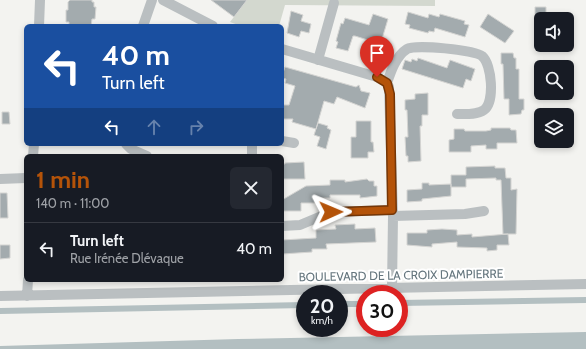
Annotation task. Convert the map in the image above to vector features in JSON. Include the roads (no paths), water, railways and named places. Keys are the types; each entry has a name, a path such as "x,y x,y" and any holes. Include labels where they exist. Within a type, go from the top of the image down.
{"street":[{"path":"39,24 40,0"},
{"path":"144,24 152,0"},
{"path":"163,0 209,24"},
{"path":"318,60 334,3"},
{"path":"392,285 390,94 387,83 401,54 409,48 420,46 477,53 486,60 489,67 490,101 484,110 479,112 457,114"},
{"path":"284,50 377,77 387,83"},
{"path":"284,141 294,143"},
{"path":"128,146 142,154"},
{"path":"0,179 24,178"},
{"path":"284,226 300,225 331,212 465,214 484,211"},
{"path":"27,296 28,282"},
{"name":"BOULEVARD DE LA CROIX DAMPIERRE","path":"408,288 586,284"},
{"name":"BOULEVARD DE LA CROIX DAMPIERRE","path":"0,296 356,289"}]}
